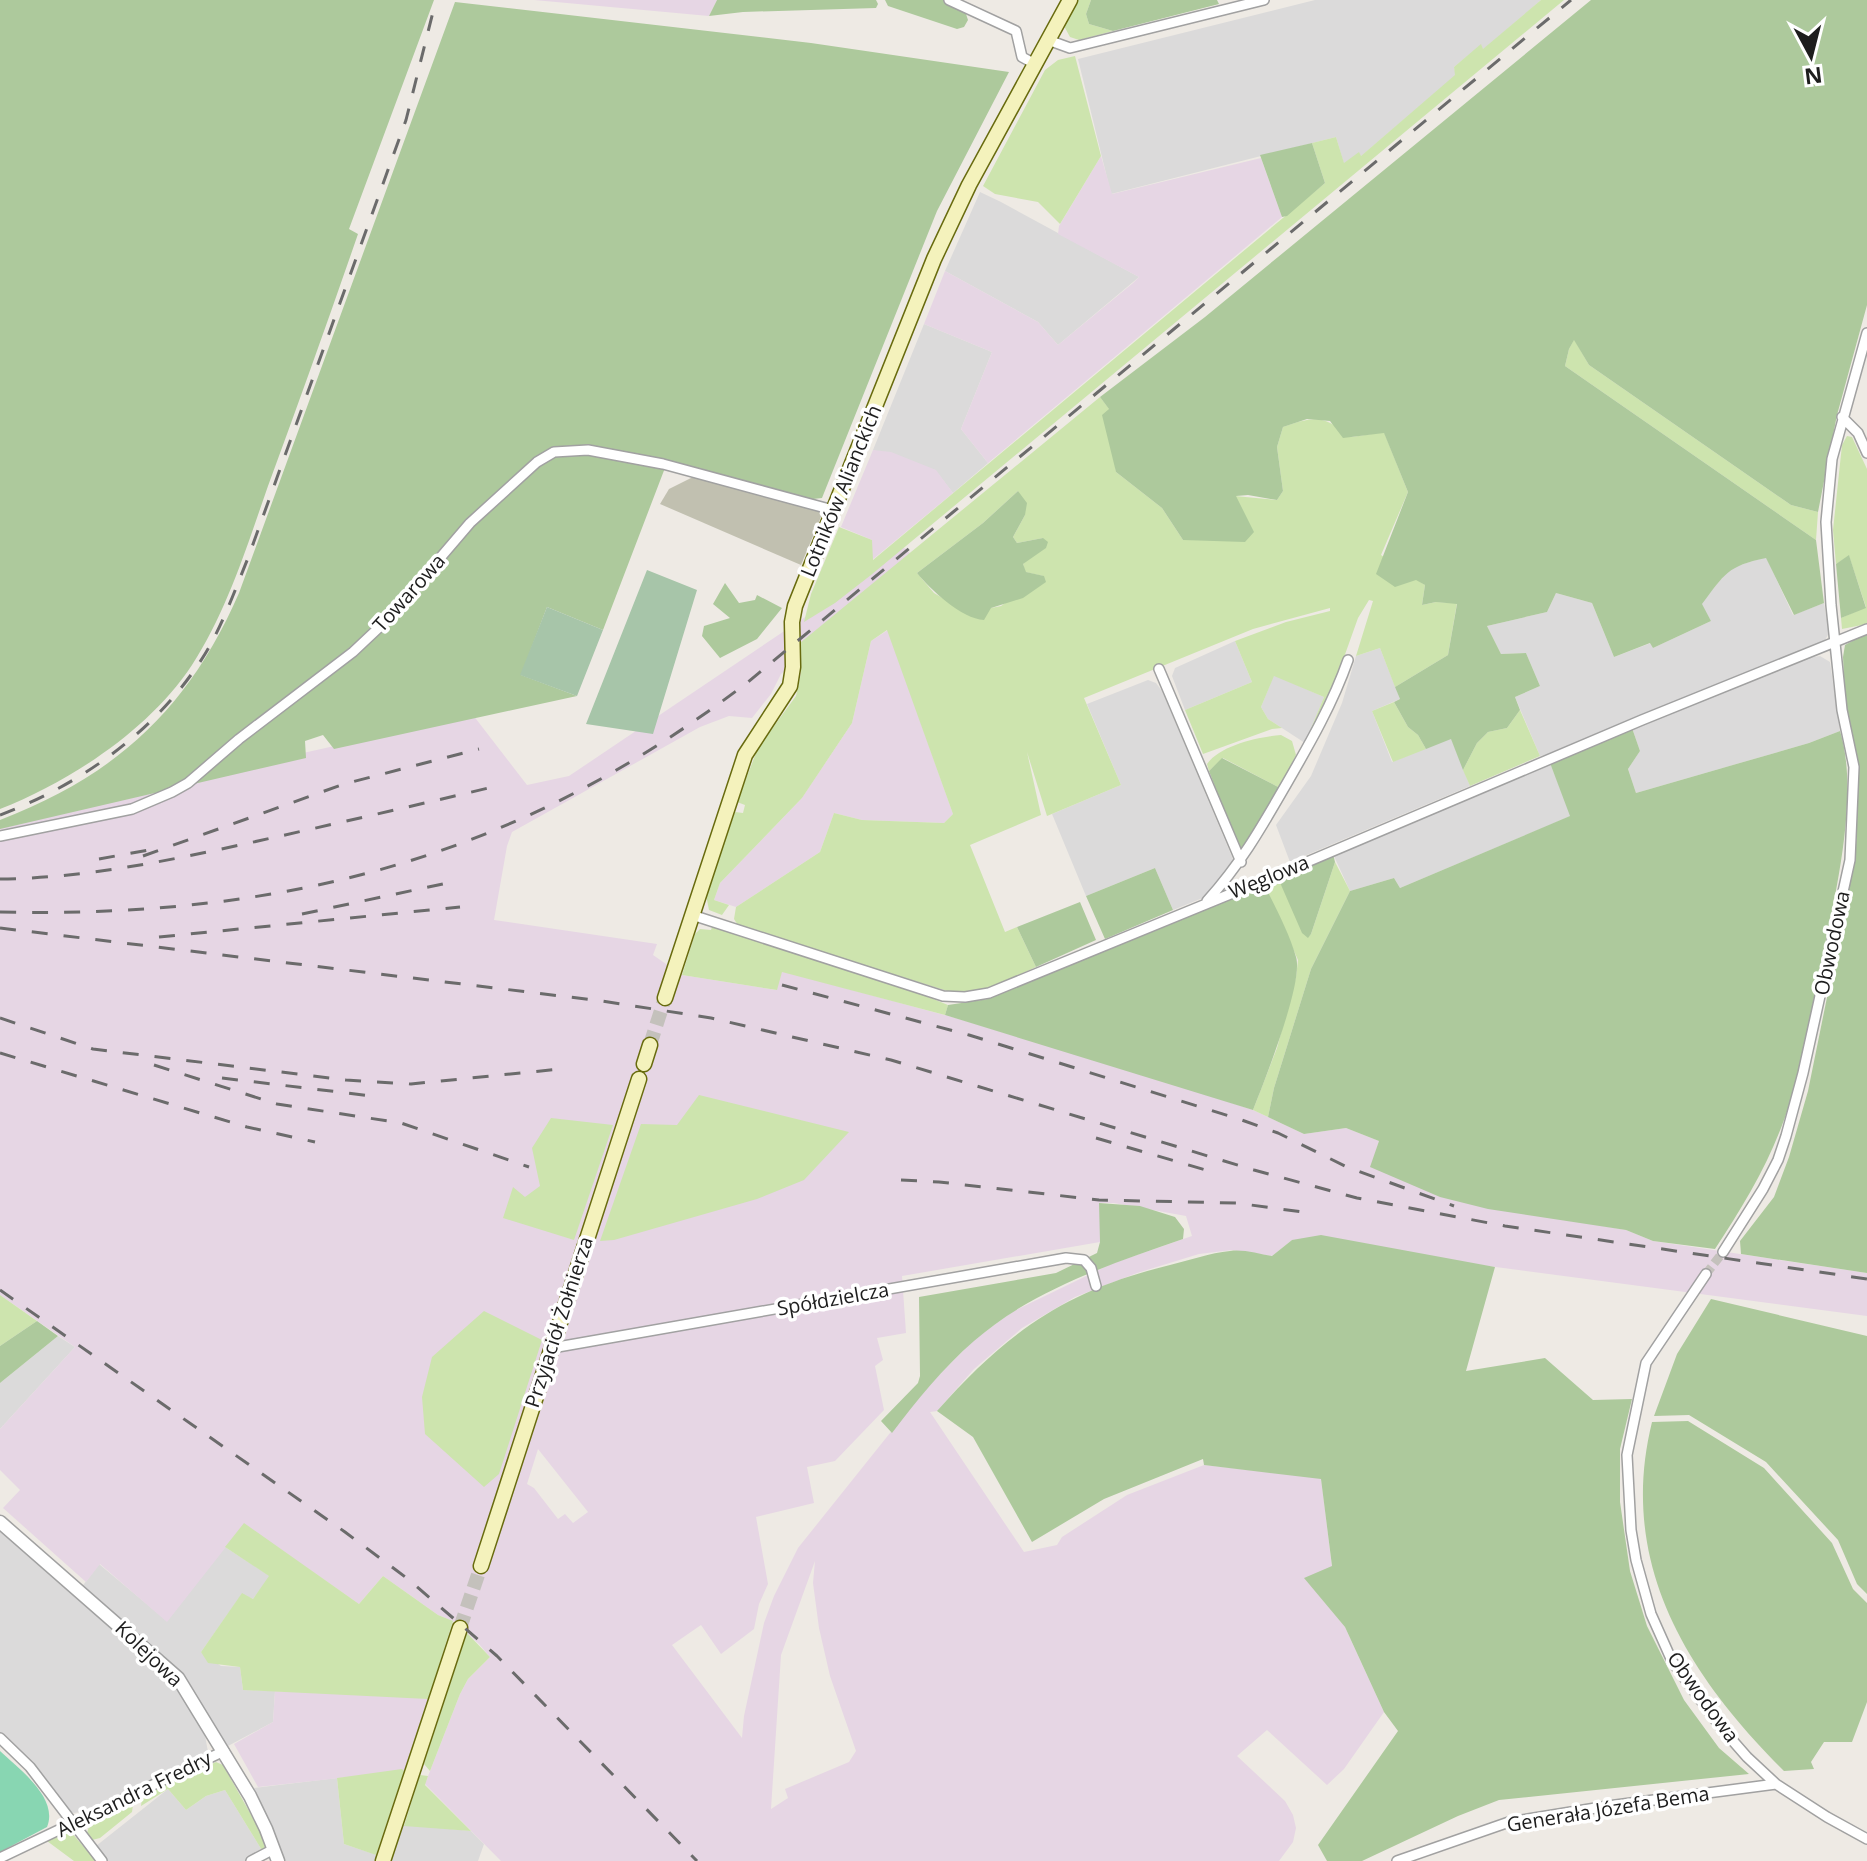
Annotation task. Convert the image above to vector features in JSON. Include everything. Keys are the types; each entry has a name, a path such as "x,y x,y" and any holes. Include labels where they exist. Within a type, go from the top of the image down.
{"main road":[{"name":"Lotników Alianckich","path":"665,998 745,755 790,686 795,606 934,259 969,185 1070,0"},
{"path":"644,1064 650,1045"},
{"name":"Przyjaciół Żołnierza","path":"481,1566 639,1079"},
{"path":"383,1861 460,1628"}],"street":[{"path":"949,0 1016,31 1022,57 1035,64"},
{"path":"1048,40 1070,48 1264,0"},
{"name":"Obwodowa","path":"1723,1252 1763,1189 1786,1136 1850,860 1854,767 1842,710 1826,522 1832,459 1867,333"},
{"path":"1842,417 1858,433 1867,453"},
{"name":"Towarowa","path":"0,836 132,809 188,783 239,739 353,652 387,620 470,523 537,462 554,452 588,450 663,464 833,510"},
{"name":"Węglowa","path":"692,915 934,993 965,997 1002,988 1867,629"},
{"path":"1204,904 1241,862 1318,728 1348,660"},
{"path":"1159,669 1241,862"},
{"name":"Spółdzielcza","path":"552,1348 1066,1258 1084,1260 1091,1268 1096,1286"},
{"name":"Obwodowa","path":"1706,1274 1646,1363 1627,1455 1631,1530 1651,1614 1672,1661 1719,1725 1776,1784 1867,1839"},
{"name":"Kolejowa","path":"0,1522 171,1672 191,1697 224,1751 259,1813 276,1855"},
{"path":"0,1738 30,1767 102,1861"},
{"name":"Aleksandra Fredry","path":"0,1858 224,1751"},
{"name":"Generała Józefa Bema","path":"1397,1861 1509,1822 1776,1784"},
{"path":"251,1861 276,1855"}],"shaded area":[{"path":"534,0 717,0 709,16"},
{"path":"1315,0 1541,0 1483,50 1481,45 1454,67 1456,75 1360,157 1359,153 1344,164 1336,137 1111,194 1078,59"},
{"path":"1101,156 1112,194 1261,158 1282,217 988,463 961,429 992,352 924,324 945,271 1038,322 1058,345 1133,283 1139,277 1058,234 1059,226"},
{"path":"980,192 1139,277 1058,345 1038,322 945,271"},
{"path":"924,324 992,352 961,429 988,463 953,493 935,470 873,450"},
{"path":"873,450 891,452 936,470 953,493 872,560 872,540 841,527"},
{"path":"693,477 823,512 801,565 660,504 669,489"},
{"path":"900,544 913,556 781,674 771,694 752,718 729,716 700,727 512,832 494,920 657,944 653,955 682,975 776,990 782,971 959,1019 1171,1083 1253,1110 1304,1134 1346,1128 1379,1141 1371,1167 1488,1206 1626,1230 1653,1241 1867,1273 1867,1316 1292,1240 1272,1256 1232,1250 1199,1254 1075,1297 1022,1328 974,1369 937,1411 930,1412 1024,1552 1057,1545 1062,1537 1127,1495 1204,1465 1321,1478 1332,1567 1305,1578 1345,1627 1384,1712 1344,1769 1327,1785 1267,1730 1237,1756 1285,1801 1293,1815 1296,1828 1293,1842 1279,1861 501,1861 425,1784 460,1694 468,1679 490,1657 453,1621 438,1615 383,1576 359,1604 244,1524 167,1622 100,1564 86,1582 3,1508 20,1490 0,1470 0,1429 75,1347 0,1295 0,824 473,715 527,785 569,776 835,597","holes":["1100,1203 1186,1216 1192,1236 1111,1264 1012,1312 974,1340 926,1388 798,1548 764,1623 742,1738 672,1645 701,1625 721,1654 754,1629 759,1604 768,1584 756,1517 814,1503 807,1467 835,1461 884,1410 875,1366 883,1360 877,1338 906,1333 902,1276 1100,1242","538,1449 588,1512 573,1523 565,1514 558,1519 534,1488 527,1484","815,1561 813,1583 819,1628 830,1676 856,1751 849,1762 785,1789 788,1798 771,1809 781,1655"]},
{"path":"1766,557 1793,615 1824,603 1829,633 1825,640 1540,756 1515,697 1540,686 1526,653 1501,654 1487,626 1547,612 1556,593 1592,603 1614,657 1651,643 1653,648 1711,621 1701,604 1730,568"},
{"path":"888,630 953,814 944,823 862,820 834,813 820,852 736,907 714,900 720,883 802,798 852,723 871,641"},
{"path":"1235,641 1252,682 1185,710 1172,676 1175,668"},
{"path":"1380,648 1400,699 1372,711 1392,762 1451,738 1470,786 1290,862 1276,825 1311,776 1342,703 1356,656"},
{"path":"1820,656 1830,662 1840,731 1809,743 1636,793 1628,769 1640,751 1632,728 1693,702"},
{"path":"1274,675 1324,697 1305,743 1268,719 1261,707"},
{"path":"1148,680 1156,683 1162,691 1235,864 1205,897 1173,910 1155,868 1086,896 1052,814 1121,785 1087,704"},
{"path":"1550,763 1571,816 1400,888 1394,878 1350,891 1333,854"},
{"path":"58,1336 75,1347 0,1429 0,1383"},
{"path":"0,1529 168,1674 204,1730 208,1752 87,1811 70,1811 41,1774 0,1732"},
{"path":"225,1547 270,1576 253,1599 242,1594 201,1652 221,1666 240,1667 243,1690 275,1691 273,1722 228,1746 181,1673 81,1588 99,1564 167,1621"},
{"path":"275,1691 428,1699 404,1771 258,1787 234,1744 273,1722"},
{"path":"337,1778 344,1844 380,1856 378,1861 285,1861 254,1788"},
{"path":"168,1789 186,1810 206,1796 225,1790 263,1852 247,1861 108,1861 96,1846"},
{"path":"401,1824 471,1831 484,1844 478,1861 387,1861"}],"green space":[{"path":"0,0 434,0 349,229 358,234 314,360 216,623 174,689 131,732 54,784 0,809"},
{"path":"717,0 876,0 878,4 876,8 709,16"},
{"path":"885,0 945,0 964,8 968,20 964,27 957,29 888,6"},
{"path":"1077,0 1091,0 1086,14 1089,24 1113,31 1079,40 1070,37 1064,26"},
{"path":"1091,0 1217,0 1219,4 1113,31 1089,24 1086,14"},
{"path":"1541,0 1564,0 871,575 804,622 811,594 839,527 872,540 873,560 1325,183 1312,143 1336,137 1344,163 1359,152 1361,156 1455,75 1454,67 1481,44 1483,49"},
{"path":"1591,0 1867,0 1867,305 1837,415 1818,512 1791,505 1589,365 1574,340 1565,366 1816,540 1824,603 1794,615 1766,558 1753,561 1728,573 1702,604 1711,621 1653,648 1650,643 1614,657 1592,603 1556,593 1547,612 1487,626 1501,654 1526,653 1540,686 1515,697 1520,710 1507,728 1488,732 1477,743 1463,770 1451,739 1426,749 1418,735 1408,727 1394,702 1400,699 1395,687 1448,655 1457,604 1436,602 1422,605 1425,585 1416,580 1395,587 1376,574 1408,492 1384,433 1343,438 1330,421 1307,419 1283,427 1277,447 1283,491 1277,500 1236,496 1254,532 1245,542 1183,540 1162,508 1116,472 1102,415 1109,409 1100,397 1205,317"},
{"path":"455,2 811,43 1009,72 937,211 822,498 813,499 668,460 603,630 547,607 521,675 577,696 334,749 323,735 305,741 306,758 0,829 0,820 80,782 145,733 197,671 219,634 239,593"},
{"path":"1075,56 1101,156 1060,224 1038,202 995,194 983,186 1045,70 1058,60"},
{"path":"1312,143 1325,183 1282,217 1260,155"},
{"path":"1574,339 1589,365 1791,505 1818,512 1816,540 1565,366"},
{"path":"1100,397 1110,410 1116,472 1162,508 1183,540 1235,496 1277,500 1283,491 1277,447 1283,427 1312,419 1326,421 1352,437 1384,432 1408,492 1381,555 1425,585 1422,605 1457,603 1448,655 1395,687 1380,648 1356,656 1373,601 1369,600 1358,618 1333,688 1305,743 1324,697 1274,676 1261,707 1268,719 1282,728 1203,754 1185,710 1252,682 1235,641 1286,622 1330,611 1330,608 1253,629 1084,698 1121,785 1047,816 1027,752 1041,815 970,845 1005,932 1017,927 1036,967 986,990 954,993 739,927 734,919 736,907 820,852 834,813 862,820 944,823 953,814 887,630 871,641 852,723 802,798 720,883 714,900 729,905 722,915 709,910 706,895 735,812 743,813 745,805 737,802 758,748 796,696 801,673 800,643","holes":["1018,491 1025,515 1013,537 1017,543 1043,538 1023,564 1025,572 1043,576 1001,606 956,606 934,593 917,573 983,523"]},
{"path":"1847,436 1852,437 1867,469 1867,624 1842,629 1841,618 1866,607 1849,556 1836,564 1833,530 1842,445"},
{"path":"1018,491 1027,503 1025,515 1013,537 1017,543 1043,538 1048,542 1046,548 1023,564 1026,572 1044,576 1046,582 1023,598 991,608 984,620 975,618 947,602 917,573 983,523"},
{"path":"1849,555 1866,608 1841,618 1836,564"},
{"path":"647,570 697,590 653,734 586,724"},
{"path":"725,583 739,603 755,600 757,595 782,608 757,639 720,658 702,636 704,626 730,618 713,604"},
{"path":"547,607 603,630 577,696 520,675"},
{"path":"1867,633 1867,1273 1741,1254 1740,1241 1774,1197 1808,1091 1857,836 1855,751 1845,697 1843,657 1845,645"},
{"path":"1394,702 1408,727 1418,735 1426,749 1393,762 1372,711"},
{"path":"1520,710 1540,756 1470,786 1463,770 1477,743 1488,732 1507,728"},
{"path":"1632,728 1640,751 1628,769 1636,793 1809,743 1840,731 1846,758 1846,821 1842,854 1795,1085 1762,1171 1715,1249 1653,1241 1626,1230 1488,1209 1440,1197 1370,1167 1379,1141 1346,1128 1304,1134 1268,1117 1311,969 1350,891 1394,878 1400,888 1570,816 1550,763"},
{"path":"1281,735 1292,741 1296,755 1280,788 1223,758 1209,771 1207,764 1213,757 1231,747"},
{"path":"1222,758 1280,788 1244,850 1238,846 1209,771"},
{"path":"1333,854 1335,862 1308,938 1302,933 1278,878"},
{"path":"1335,862 1350,891 1311,969 1268,1117 1253,1110 1277,1048 1298,960 1264,884 1278,878 1308,937"},
{"path":"1155,868 1173,910 1105,939 1086,896"},
{"path":"1264,884 1290,938 1297,970 1282,1032 1253,1110 945,1015 948,1005 988,999"},
{"path":"1080,902 1096,940 1036,967 1017,927"},
{"path":"712,927 921,994 948,1005 945,1015 782,972 777,990 682,975 695,934 700,929 711,930"},
{"path":"699,1095 849,1132 804,1180 757,1199 614,1240 600,1241 641,1124 677,1125"},
{"path":"551,1118 613,1125 574,1240 503,1218 513,1187 525,1197 540,1186 532,1148"},
{"path":"1099,1203 1140,1206 1175,1217 1184,1229 1183,1239 1073,1280 997,1323 952,1362 892,1433 881,1421 918,1383 920,1376 919,1297 1056,1273 1097,1253 1100,1242"},
{"path":"1321,1235 1495,1267 1466,1371 1545,1358 1593,1400 1632,1399 1620,1449 1620,1502 1630,1571 1647,1626 1684,1700 1719,1748 1749,1774 1499,1800 1362,1861 1327,1861 1318,1845 1398,1731 1384,1712 1345,1627 1304,1578 1332,1566 1321,1479 1204,1465 1203,1459 1104,1499 1032,1542 973,1437 937,1411 988,1358 1069,1301 1133,1275 1215,1253 1240,1251 1272,1256 1292,1240"},
{"path":"0,1295 37,1321 0,1346"},
{"path":"1711,1299 1867,1336 1867,1594 1857,1584 1838,1540 1766,1462 1689,1415 1654,1416 1677,1354"},
{"path":"484,1311 542,1340 499,1474 484,1487 425,1434 422,1397 432,1357"},
{"path":"37,1321 58,1336 0,1383 0,1346"},
{"path":"1688,1421 1764,1468 1832,1543 1853,1589 1867,1603 1867,1702 1852,1742 1824,1742 1811,1762 1814,1769 1784,1771 1718,1696 1691,1656 1669,1614 1653,1570 1644,1523 1644,1474 1652,1422"},
{"path":"244,1523 359,1604 383,1576 438,1615 453,1621 428,1699 243,1690 240,1667 208,1663 201,1652 242,1593 253,1599 269,1576 225,1547"},
{"path":"467,1633 490,1657 468,1679 460,1694 430,1771 424,1764"},
{"path":"0,1751 35,1785 47,1805 49,1816 47,1827 0,1852"},
{"path":"216,1762 223,1765 263,1836 263,1852 225,1790 206,1796 186,1810 168,1789 141,1806 146,1794"},
{"path":"404,1771 376,1855 344,1844 337,1778"},
{"path":"420,1775 428,1776 425,1785 471,1831 404,1826"},
{"path":"127,1803 133,1805 132,1812 100,1838 92,1840 87,1833 91,1820"},
{"path":"71,1832 96,1861 74,1861 47,1841"}],"tunnel":[{"path":"650,1045 665,998"},
{"path":"1706,1274 1723,1252"},
{"path":"460,1628 481,1566"}],"railway":[{"path":"0,815 60,787 116,751 165,707 211,643 248,558 406,120 436,0"},
{"path":"0,912 105,911 206,903 302,888 395,865 486,834 574,793 662,743 748,682 1571,0"},
{"path":"143,856 344,784 479,749"},
{"path":"0,879 70,875 174,859 501,785"},
{"path":"99,859 154,849"},
{"path":"302,914 452,882"},
{"path":"159,937 460,907"},
{"path":"0,928 602,1001 711,1018 891,1060 1357,1198 1505,1226 1867,1279"},
{"path":"782,985 969,1035 1239,1119 1278,1133 1347,1167 1454,1206"},
{"path":"0,1018 93,1049 346,1080 411,1084 560,1069"},
{"path":"0,1053 247,1127 315,1142"},
{"path":"154,1065 277,1104 401,1123 529,1167"},
{"path":"222,1078 372,1096"},
{"path":"1096,1138 1216,1173"},
{"path":"901,1180 1099,1200 1236,1203 1310,1213"},
{"path":"0,1290 408,1579 497,1656 697,1861"}]}
